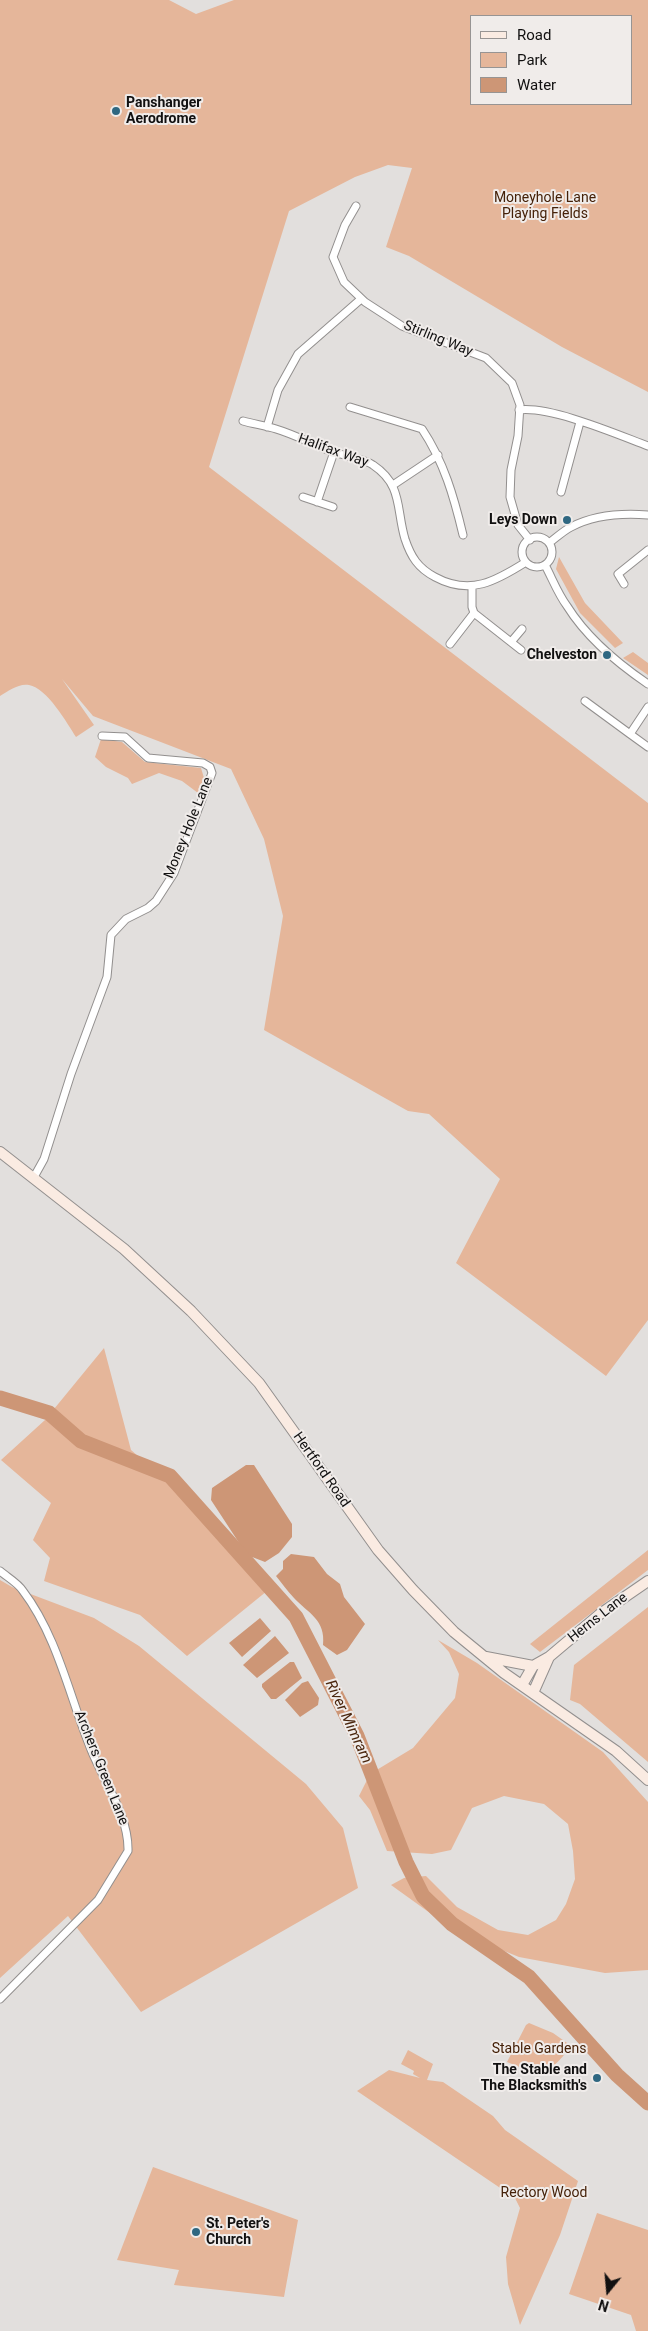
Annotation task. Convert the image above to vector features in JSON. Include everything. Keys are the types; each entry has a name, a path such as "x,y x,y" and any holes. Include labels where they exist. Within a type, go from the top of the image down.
{"main road":[{"name":"Hertford Road","path":"0,1152 124,1249 192,1311 259,1384 378,1550 413,1590 454,1632 482,1656 616,1751 648,1780"},
{"name":"Herns Lane","path":"522,1685 534,1666 549,1657 600,1614 648,1581"},
{"path":"482,1656 534,1666"},
{"name":"Herns Lane","path":"533,1693 549,1657"}],"street":[{"name":"Stirling Way","path":"356,206 345,225 333,258 344,282 361,299 402,326 486,358 512,382 520,405 518,436 511,470 510,497 518,524 530,540"},
{"path":"267,427 278,390 298,354 361,299"},
{"path":"350,407 422,429 438,456 452,492 463,535"},
{"path":"519,410 532,408 580,422 648,446"},
{"name":"Halifax Way","path":"243,421 267,427 372,464 393,485 399,502 405,538 415,562 425,571 444,582 456,586 472,587 502,578 526,562"},
{"path":"561,492 580,422"},
{"path":"318,502 334,452"},
{"path":"393,485 438,456"},
{"path":"303,497 333,507"},
{"path":"549,544 570,527 595,518 627,513 648,515"},
{"path":"542,538 549,544 552,552 545,565 537,567 526,562 523,550 530,540 542,538"},
{"path":"624,584 618,574 648,550"},
{"path":"545,565 566,606 591,638 625,668 648,684"},
{"path":"472,587 472,607 474,613 521,650"},
{"path":"450,644 474,613"},
{"path":"511,642 522,629"},
{"path":"585,702 648,747"},
{"path":"630,734 648,707"},
{"name":"Money Hole Lane","path":"34,1177 44,1159 71,1074 107,977 111,935 126,919 148,908 156,901 174,873 212,773 210,767 203,763 148,758 125,737 102,736"},
{"name":"Archers Green Lane","path":"0,1571 23,1589 42,1622 64,1671 92,1750 122,1818 128,1851 98,1900 0,1998"}],"green space":[{"name":"Panshanger Aerodrome","path":"0,0 169,0 196,14 234,0 648,0 648,392 562,347 409,256 386,247 412,168 388,165 355,177 289,211 209,467 648,803 648,1320 606,1376 456,1263 500,1179 429,1114 408,1111 264,1030 283,916 264,839 231,769 93,716 62,679 94,725 76,737 62,715 43,692 29,685 21,685 0,696"},
{"path":"559,557 585,603 623,643 615,648 580,613 556,569"},
{"path":"633,652 648,663 648,675 623,658"},
{"path":"101,739 122,742 145,762 201,768 204,778 198,793 182,781 159,773 132,784 128,778 106,767 95,757"},
{"path":"104,1348 131,1450 183,1495 267,1591 187,1656 140,1615 44,1581 50,1558 33,1540 51,1503 1,1460 45,1420"},
{"path":"648,1550 648,1570 540,1652 530,1644"},
{"path":"0,1580 12,1587 94,1618 139,1646 306,1784 343,1828 358,1888 141,2012 68,1916 0,1978"},
{"path":"648,1607 648,1762 580,1704 570,1700 574,1665"},
{"path":"438,1640 477,1663 603,1752 648,1802 648,1970 605,1973 519,1957 455,1931 391,1885 404,1878 426,1876 457,1907 498,1930 528,1935 556,1920 566,1904 575,1879 573,1851 568,1824 544,1804 504,1796 472,1808 451,1850 432,1854 387,1851 370,1810 359,1796 370,1774 413,1748 455,1698 459,1674 449,1652"},
{"name":"Stable Gardens","path":"529,2023 553,2033 570,2045 561,2058 544,2075 525,2066 522,2068 507,2062 526,2025"},
{"name":"Rectory Wood","path":"408,2050 433,2064 427,2080 443,2082 493,2116 505,2130 578,2181 560,2235 520,2325 508,2284 506,2257 520,2208 515,2198 357,2091 389,2070 420,2078 413,2074 414,2071 401,2064"},
{"path":"153,2167 298,2220 284,2297 174,2285 179,2270 117,2260"},
{"path":"597,2213 648,2230 648,2331 636,2331 631,2315 569,2294"}],"water":[{"path":"246,1465 254,1465 292,1524 292,1537 279,1553 265,1562 247,1555 211,1500 212,1488"},
{"path":"291,1554 314,1557 327,1574 340,1584 344,1597 365,1624 347,1650 337,1655 323,1645 322,1629 319,1623 291,1595 276,1576 283,1569 283,1561"},
{"path":"260,1618 271,1631 242,1657 229,1643"},
{"path":"275,1636 289,1653 257,1678 243,1665"},
{"path":"290,1662 294,1662 302,1678 276,1699 271,1699 262,1687 262,1684"},
{"path":"308,1681 319,1698 318,1705 300,1717 285,1700 302,1683"}],"waterway":[{"name":"River Mimram","path":"0,1398 49,1413 81,1441 170,1476 296,1617 357,1736 406,1862 423,1896 452,1924 529,1977 617,2075 648,2103"}],"place":[{"name":"Panshanger Aerodrome","path":"116,111"},
{"name":"Leys Down","path":"567,520"},
{"name":"Chelveston","path":"607,655"},
{"name":"The Stable and The Blacksmith's","path":"597,2078"},
{"name":"St. Peter's Church","path":"196,2232"}],"park label":[{"name":"Moneyhole Lane Playing Fields","path":"545,206"}]}
